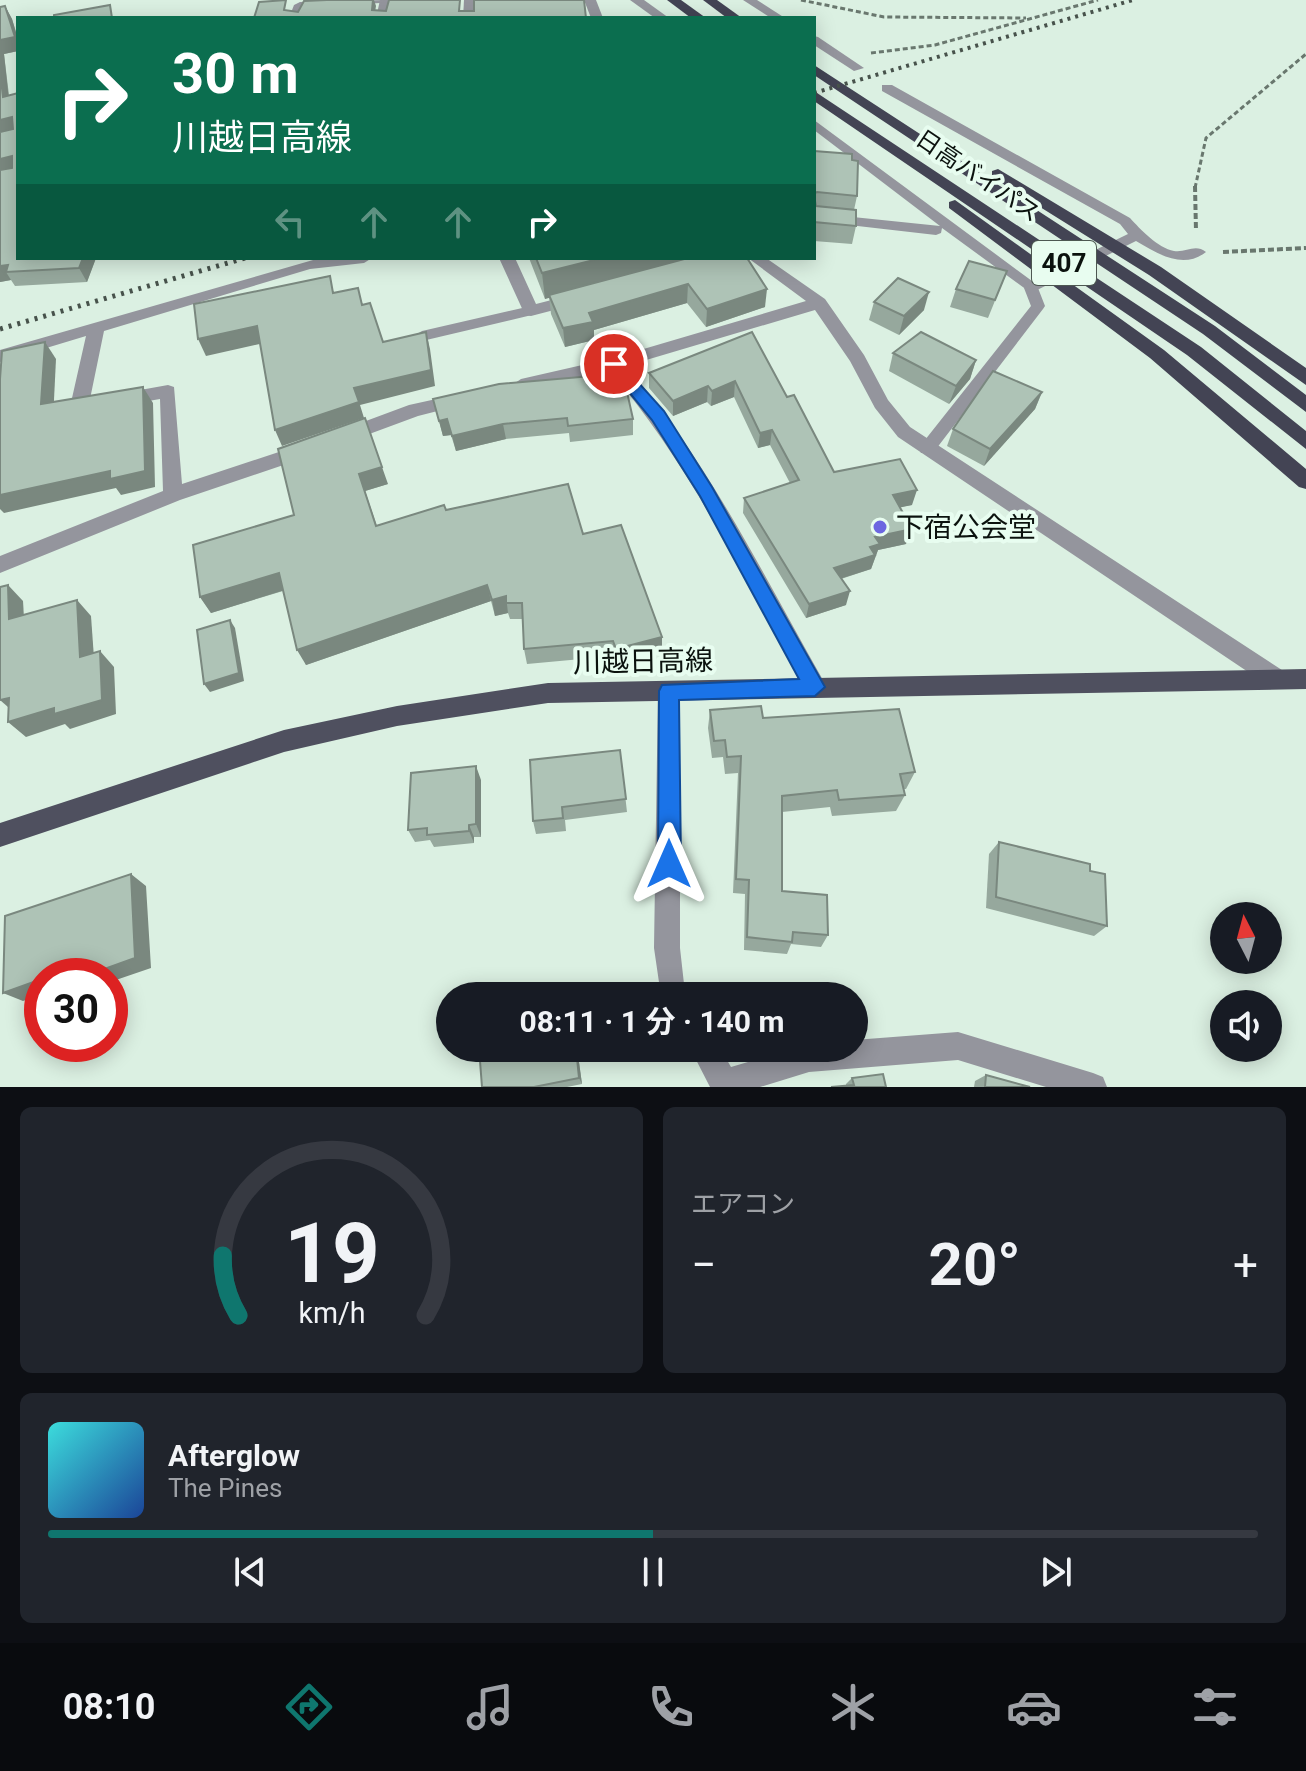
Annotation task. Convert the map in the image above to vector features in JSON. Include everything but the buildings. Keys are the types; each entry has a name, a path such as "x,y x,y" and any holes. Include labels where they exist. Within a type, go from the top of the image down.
{"highway":[{"path":"673,0 697,16"},
{"path":"709,0 733,16"},
{"name":"日高バイパス","path":"816,70 1209,330 1306,405"},
{"name":"日高バイパス","path":"816,96 1194,351 1306,442"},
{"name":"407","path":"839,111 980,225 1157,354 1306,481"},
{"name":"407","path":"879,113 1084,224 1229,319 1306,378"}],"main road":[{"name":"川越日高線","path":"0,835 284,741 397,716 548,693 1306,679"}],"street":[{"path":"296,16 300,5 382,0"},
{"path":"636,0 660,16"},
{"path":"749,0 776,16"},
{"path":"816,43 858,68"},
{"path":"887,88 1125,221 1137,235 1171,256 1198,252"},
{"path":"816,126 1031,288 1137,235"},
{"path":"816,217 936,230"},
{"path":"0,356 309,264 346,260"},
{"path":"508,260 531,311 592,295"},
{"path":"759,260 819,303 858,359 881,404 904,432 1277,679"},
{"path":"507,389 614,364 819,303"},
{"path":"96,328 79,407 168,391 173,495"},
{"path":"614,364 658,415 706,491 815,687"},
{"path":"0,565 173,495 415,410 476,396"},
{"path":"669,691 667,948 670,982"},
{"path":"712,1062 725,1085 809,1058 958,1046 1093,1087"}],"lane":[{"path":"927,449 1038,306 1031,288"},
{"path":"422,336 531,311"}],"path":[{"path":"801,0 878,15 1035,18"},
{"path":"838,56 924,47 1098,0"},
{"path":"1306,54 1206,138 1193,196 1198,252 1306,248"}],"railway":[{"path":"816,92 1133,0"},
{"path":"0,329 238,260"}],"place":[{"name":"下宿公会堂","path":"880,527"}],"route":[{"path":"614,364 658,415 706,491 815,687 669,691 669,864"}]}
